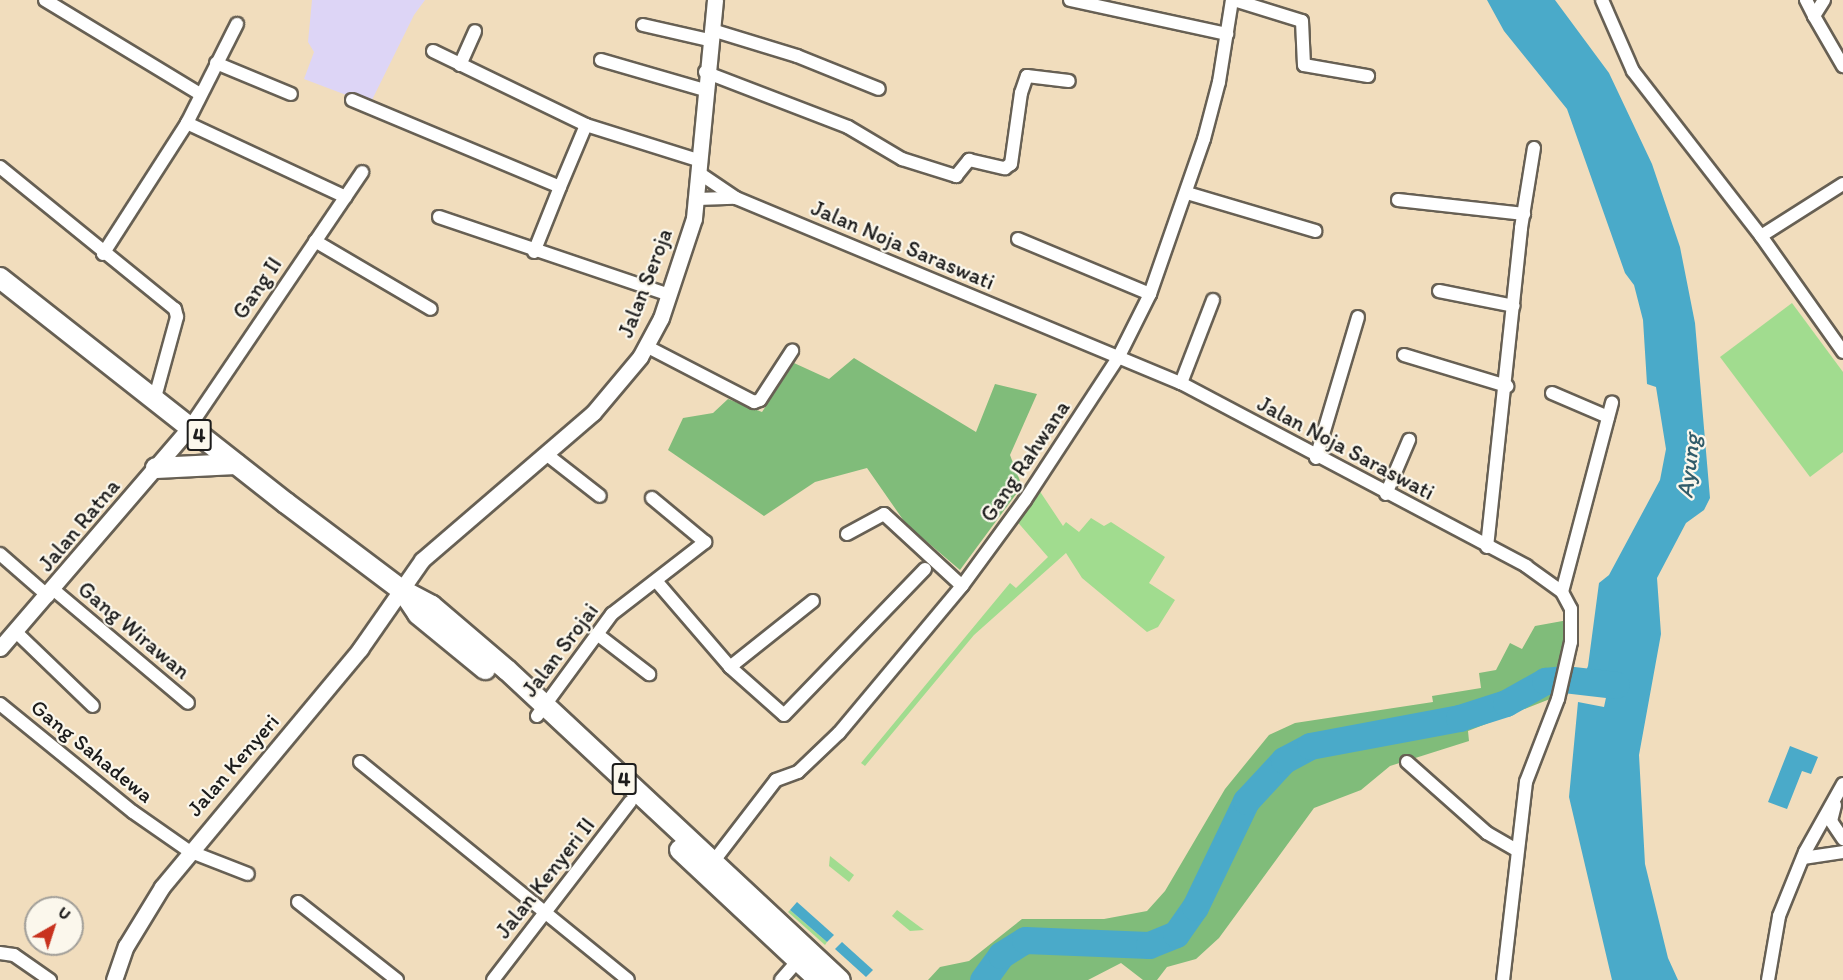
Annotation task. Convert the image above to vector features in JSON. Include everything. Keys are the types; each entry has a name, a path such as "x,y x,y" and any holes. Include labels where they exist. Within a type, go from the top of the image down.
{"highway":[{"name":"4","path":"0,278 154,401 184,433 236,464 400,589 432,606 541,710 713,862 803,955 819,980"},
{"path":"156,468 236,464"},
{"name":"4","path":"541,710 630,802 803,955 840,980"}],"street":[{"path":"45,0 200,94"},
{"name":"Jalan Seroja","path":"400,589 430,552 613,394 646,346 669,295 697,200 705,72 715,0"},
{"path":"1070,0 1227,34"},
{"path":"1233,0 1302,21 1304,65 1368,76"},
{"name":"Gang Rahwana","path":"713,862 776,780 798,772 840,733 962,586 1039,480 1118,358 1150,294 1187,193 1218,82 1233,0"},
{"path":"1602,0 1634,71 1761,236 1843,352"},
{"path":"1806,0 1843,66"},
{"path":"1814,16 1824,0"},
{"path":"103,254 187,123 237,24"},
{"path":"643,25 711,35 797,56 879,89"},
{"path":"460,65 475,32"},
{"name":"Jalan Noja Saraswati","path":"433,51 586,125 699,166 736,198 1118,358 1181,382 1316,458 1541,575 1562,592"},
{"path":"601,60 704,90"},
{"path":"216,63 291,94"},
{"path":"705,72 848,127 902,159 956,176 969,160 1005,168 1011,164 1021,93 1028,76 1069,81"},
{"path":"352,100 560,187"},
{"path":"187,123 346,196"},
{"path":"534,252 586,125"},
{"path":"1487,547 1507,386 1524,214 1534,148"},
{"path":"0,167 103,254 177,312 154,401"},
{"name":"Gang II","path":"184,433 362,172"},
{"path":"1761,236 1843,183"},
{"path":"1187,193 1315,231"},
{"name":"Jalan Noja Saraswati","path":"697,200 736,198"},
{"path":"1398,200 1524,214"},
{"path":"439,217 534,252 669,295"},
{"path":"1018,239 1150,294"},
{"path":"315,241 431,309"},
{"path":"1439,291 1514,306"},
{"path":"1181,382 1213,300"},
{"path":"1316,458 1358,317"},
{"path":"646,346 754,402 760,400 792,351"},
{"path":"1404,355 1507,386"},
{"path":"1552,393 1608,417"},
{"path":"1503,980 1516,850 1531,765 1558,699 1566,666 1573,619 1562,592 1612,404"},
{"name":"Jalan Ratna","path":"0,648 51,593 184,433"},
{"path":"1386,494 1408,440"},
{"path":"546,454 600,496"},
{"name":"Jalan Srojai","path":"541,710 612,614 703,546 704,538 652,498"},
{"path":"847,534 884,514 962,586"},
{"name":"Gang Wirawan","path":"0,554 188,703"},
{"path":"657,582 730,667 784,715 925,568"},
{"name":"Jalan Kenyeri","path":"114,980 137,926 189,851 360,649 400,589"},
{"path":"730,667 813,601"},
{"path":"15,632 93,706"},
{"path":"597,634 649,674"},
{"name":"Gang Sahadewa","path":"0,704 77,769 189,851 248,874"},
{"path":"360,762 628,980"},
{"path":"1407,762 1486,834 1516,850"},
{"path":"1842,785 1831,821 1843,839"},
{"path":"1768,980 1779,916 1803,858 1842,785"},
{"name":"Jalan Kenyeri II","path":"493,980 630,802"},
{"path":"1803,858 1843,852"},
{"path":"298,902 397,980"},
{"path":"0,953 14,955 50,980"},
{"path":"781,980 803,955"}],"shaded area":[{"path":"312,0 425,0 414,15 370,104 304,79 314,52 308,42"}],"green space":[{"path":"1792,303 1843,372 1843,452 1810,477 1720,357"},
{"path":"854,358 976,432 995,384 1037,394 1010,455 1022,486 960,570 906,524 867,468 815,482 764,516 668,450 683,418 713,413 728,399 762,412 794,363 829,379"},
{"path":"1037,487 1063,526 1066,522 1079,532 1091,518 1104,526 1111,522 1165,557 1149,583 1175,600 1158,627 1147,632 1082,578 1066,553 974,635 865,766 861,763 1010,583 1016,588 1048,557 1015,519"},
{"path":"1568,620 1550,699 1468,731 1469,741 1390,766 1361,790 1314,808 1219,938 1196,959 1167,967 1157,980 1143,980 1121,963 1088,980 928,980 940,967 969,961 1022,919 1104,919 1147,911 1165,891 1225,789 1269,735 1295,723 1433,702 1432,696 1481,688 1479,673 1496,670 1510,643 1522,649 1535,626"},
{"path":"830,856 854,875 849,882 829,866"},
{"path":"790,910 827,942 825,945 788,912"},
{"path":"897,910 924,930 910,931 892,916"}],"water":[{"name":"Ayung","path":"1487,0 1555,0 1609,73 1652,164 1680,247 1695,323 1710,498 1704,510 1686,523 1657,578 1661,634 1639,755 1645,864 1668,958 1678,980 1612,980 1569,797 1578,702 1604,707 1607,693 1579,688 1588,666 1599,583 1609,575 1660,480 1666,449 1656,387 1647,384 1643,320 1634,285 1625,273 1567,109 1504,31"},
{"path":"1790,746 1818,757 1811,774 1802,771 1787,809 1768,802"},
{"path":"797,902 834,935 827,942 790,910"},
{"path":"842,942 873,970 866,977 835,949"}],"waterway":[{"path":"983,980 1001,955 1025,940 1149,945 1176,934 1195,907 1246,801 1284,760 1310,746 1459,718 1506,703 1545,681 1564,679 1616,685"}]}
